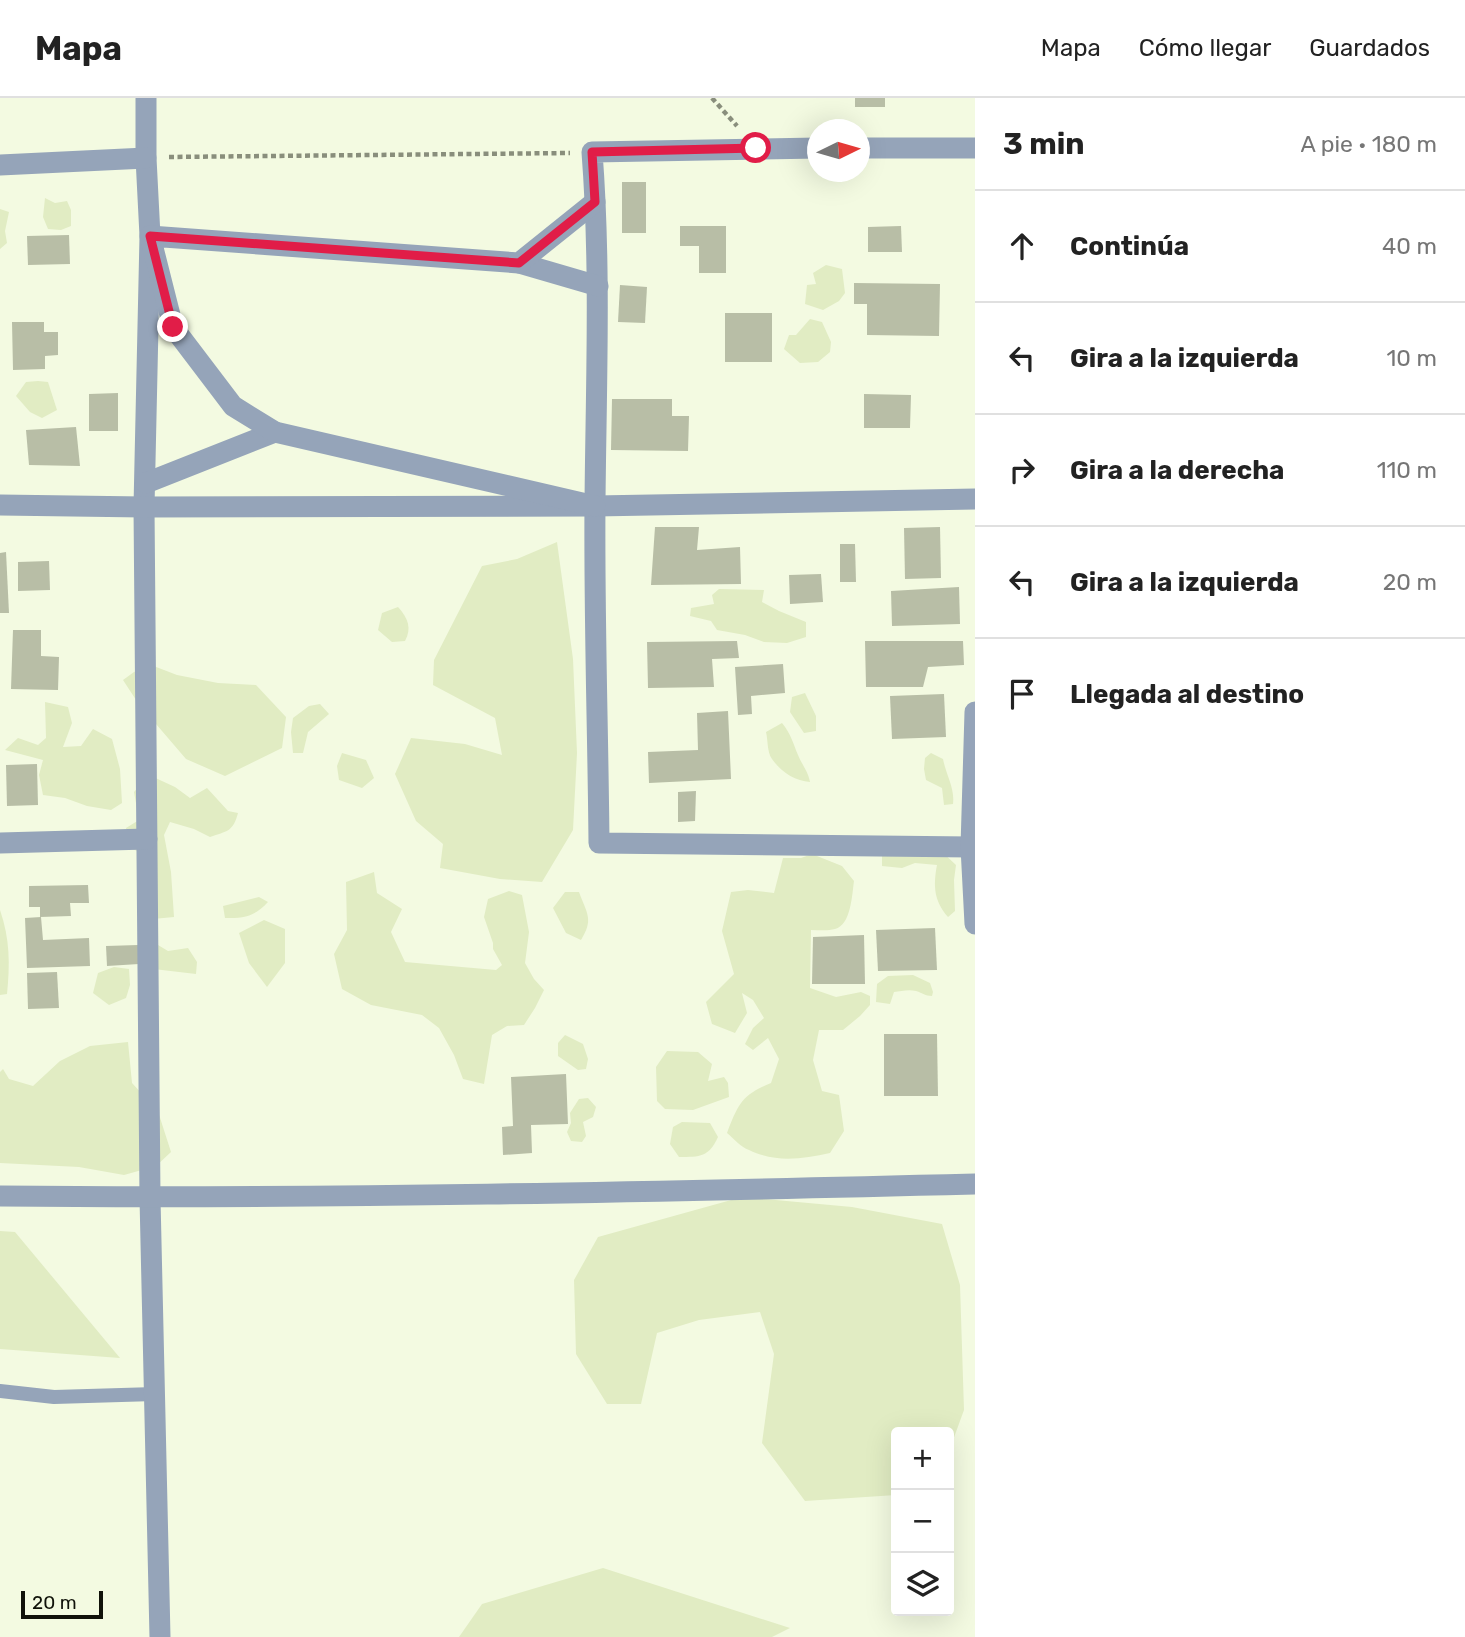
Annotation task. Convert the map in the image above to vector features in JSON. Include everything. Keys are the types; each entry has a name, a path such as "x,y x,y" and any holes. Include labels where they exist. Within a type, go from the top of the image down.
{"street":[{"path":"146,98 150,236 144,507 150,1198 160,1637"},
{"path":"807,148 592,152 598,286 595,506 599,843 971,847"},
{"path":"870,148 975,148"},
{"path":"0,165 146,158"},
{"path":"519,263 595,202"},
{"path":"150,236 519,263 598,286"},
{"path":"150,236 173,327 233,406 275,432 595,506"},
{"path":"146,483 275,432"},
{"path":"0,505 595,506 975,499"},
{"path":"975,712 971,847 975,924"},
{"path":"0,843 147,839"},
{"path":"0,1196 150,1198 599,1193 975,1184"}],"lane":[{"path":"0,1391 54,1397 155,1394"}],"path":[{"path":"146,158 592,152"}],"green space":[{"path":"45,198 55,203 67,201 71,210 71,226 61,230 48,229 43,217"},
{"path":"0,209 9,212 5,231 7,243 0,249"},
{"path":"826,265 842,269 845,293 839,301 823,310 805,304 807,285 816,284 813,273"},
{"path":"810,319 822,322 831,342 830,352 818,362 800,363 784,349 789,335 796,335"},
{"path":"26,382 48,382 57,410 42,418 30,412 16,396"},
{"path":"557,542 573,659 577,753 573,830 542,882 500,879 440,868 443,844 416,821 395,774 411,738 465,744 502,755 495,718 433,685 434,660 482,566 517,559"},
{"path":"719,589 764,590 762,602 806,622 806,637 787,643 764,642 717,630 711,621 690,616 691,608 714,604 712,595"},
{"path":"398,607 406,619 408,632 405,641 392,642 378,630 382,613"},
{"path":"151,665 177,675 218,683 256,685 286,717 282,748 225,776 186,759 138,703 123,680"},
{"path":"805,693 816,716 816,731 804,733 790,712 792,697"},
{"path":"45,702 68,707 72,723 63,747 81,746 93,729 112,739 120,769 122,803 111,810 43,795 39,775 43,760 5,750 18,738 38,745 46,738"},
{"path":"320,704 329,714 308,732 303,753 293,753 293,718 309,706"},
{"path":"782,723 810,782 789,775 770,756 766,732"},
{"path":"342,753 366,760 374,778 362,788 339,780 337,766"},
{"path":"931,753 943,759 952,787 953,804 944,805 942,788 926,780 925,758"},
{"path":"149,775 175,787 190,798 207,788 228,811 238,813 229,830 210,837 170,822 164,835 171,872 174,917 153,919 143,853 129,848 126,828 139,820 134,792"},
{"path":"941,851 956,865 955,911 948,917 936,893 937,865 915,863 902,868 882,866 882,854"},
{"path":"812,854 842,866 854,881 850,909 844,922 835,929 811,930 810,988 836,997 861,992 870,996 870,1005 843,1030 819,1030 813,1060 822,1091 839,1095 844,1131 830,1153 799,1158 769,1157 746,1149 727,1133 742,1102 753,1092 771,1083 779,1059 768,1038 753,1050 745,1044 753,1028 764,1018 753,1000 742,993 747,1013 735,1033 712,1024 706,1002 734,974 722,931 731,892 748,890 774,893 783,858 801,858"},
{"path":"374,872 377,893 402,909 391,932 405,962 496,970 502,965 493,949 484,917 488,899 509,891 522,895 529,932 525,963 544,990 524,1025 507,1026 492,1035 484,1084 463,1079 439,1028 422,1015 371,1005 342,989 334,954 347,930 346,882"},
{"path":"565,892 579,892 587,911 587,927 581,940 566,933 553,908"},
{"path":"259,897 268,902 258,911 243,917 225,918 223,906"},
{"path":"0,910 6,931 9,962 7,994 0,995"},
{"path":"264,920 285,929 285,963 267,987 249,963 239,933"},
{"path":"153,942 168,951 188,948 197,962 196,974 145,968"},
{"path":"114,967 129,969 130,985 126,998 109,1005 93,993 98,973"},
{"path":"913,975 930,983 932,996 905,990 894,992 890,1004 876,1002 877,984 888,976"},
{"path":"565,1035 583,1044 588,1059 586,1069 578,1070 558,1056 558,1043"},
{"path":"128,1042 132,1083 142,1094 154,1099 171,1152 156,1166 124,1175 79,1167 0,1163 0,1072 3,1069 9,1079 33,1086 60,1061 90,1046"},
{"path":"667,1051 698,1052 712,1064 708,1081 724,1077 728,1083 729,1097 693,1110 665,1109 657,1101 656,1067"},
{"path":"588,1098 596,1107 593,1117 583,1122 586,1136 582,1142 571,1141 567,1132 571,1123 570,1113 579,1099"},
{"path":"682,1122 710,1123 718,1137 711,1149 698,1156 679,1157 670,1144 673,1127"},
{"path":"742,1197 852,1207 942,1224 960,1285 964,1410 954,1437 954,1427 891,1427 891,1495 805,1501 762,1443 774,1354 760,1312 699,1320 657,1333 641,1404 607,1404 576,1354 574,1280 598,1237"},
{"path":"0,1231 15,1232 120,1358 0,1349"},
{"path":"603,1568 790,1628 772,1637 459,1637 482,1604"}],"building":[{"path":"855,98 885,98 885,107 855,107"},
{"path":"622,182 646,182 646,233 622,233"},
{"path":"680,226 726,226 726,273 699,273 699,246 680,246"},
{"path":"901,226 902,252 868,252 868,227"},
{"path":"69,235 70,264 28,265 27,236"},
{"path":"854,283 940,284 939,336 867,335 867,304 854,304"},
{"path":"620,285 647,287 645,323 618,322"},
{"path":"725,313 772,313 772,362 725,362"},
{"path":"12,322 44,322 44,332 58,332 58,355 45,356 45,369 13,370"},
{"path":"118,393 118,431 89,431 89,394"},
{"path":"864,394 911,395 910,428 864,428"},
{"path":"612,399 672,399 672,416 689,416 688,451 611,450"},
{"path":"76,427 80,466 29,465 26,430"},
{"path":"655,527 699,527 697,550 740,547 741,584 651,585"},
{"path":"940,527 941,578 905,579 904,528"},
{"path":"840,544 855,544 856,582 840,582"},
{"path":"6,552 9,613 0,613 0,553"},
{"path":"49,561 50,590 18,591 18,562"},
{"path":"821,574 823,602 790,604 789,575"},
{"path":"959,587 960,624 892,626 891,591"},
{"path":"13,630 41,630 41,656 59,657 58,690 11,689"},
{"path":"737,641 739,658 712,659 714,687 648,688 647,642"},
{"path":"865,641 963,641 964,665 928,667 923,687 866,687"},
{"path":"783,664 785,693 751,696 752,714 738,715 735,667"},
{"path":"944,694 946,737 892,739 890,696"},
{"path":"728,711 731,779 649,783 648,752 698,750 697,713"},
{"path":"37,764 38,805 7,806 6,765"},
{"path":"696,791 695,821 678,822 678,792"},
{"path":"88,885 89,903 70,903 71,916 40,917 40,907 29,907 29,886"},
{"path":"41,917 43,940 89,938 90,966 27,968 25,918"},
{"path":"935,928 937,970 878,971 876,930"},
{"path":"864,935 865,984 812,984 813,937"},
{"path":"138,945 139,964 107,966 106,946"},
{"path":"57,972 59,1008 28,1009 27,973"},
{"path":"884,1034 937,1034 938,1096 884,1096"},
{"path":"566,1074 568,1124 531,1125 532,1153 503,1155 502,1127 513,1126 511,1077"}],"route":[{"path":"173,327 150,236 519,263 595,202 592,152 756,148"}]}
